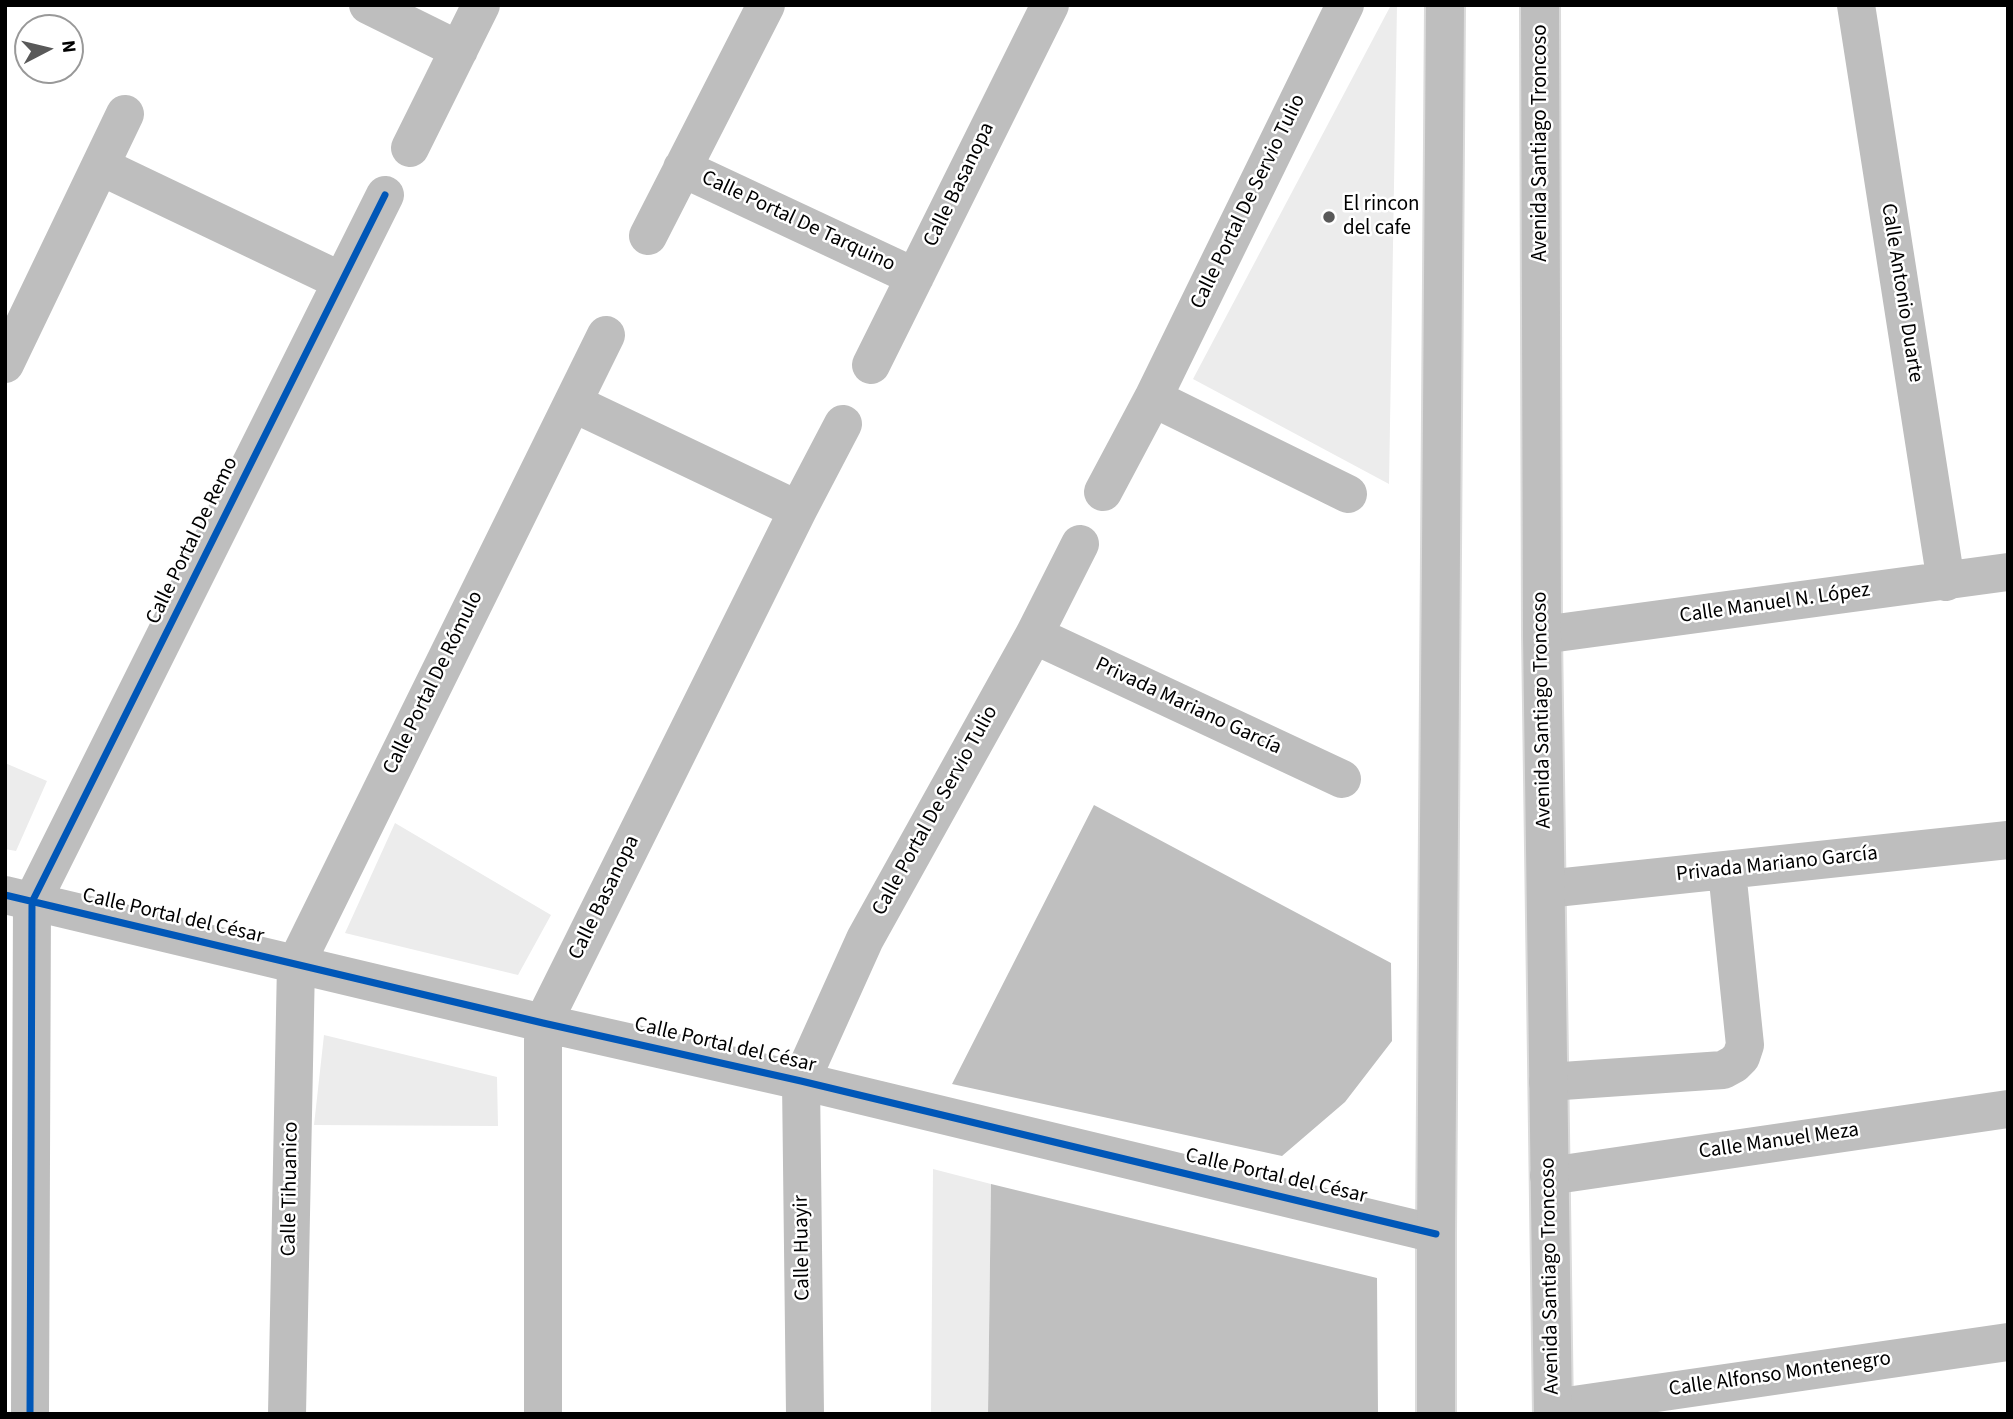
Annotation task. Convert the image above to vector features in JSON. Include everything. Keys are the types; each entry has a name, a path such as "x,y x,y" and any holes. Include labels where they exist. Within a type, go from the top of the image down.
{"street":[{"path":"368,5 459,50"},
{"path":"410,148 481,5"},
{"name":"Calle Portal De Tarquino","path":"648,236 766,5"},
{"name":"Calle Basanopa","path":"871,365 1049,5"},
{"name":"Calle Portal De Servio Tulio","path":"1103,492 1153,398 1345,5"},
{"path":"1436,1414 1445,5"},
{"name":"Avenida Santiago Troncoso","path":"1541,5 1542,635 1553,1411"},
{"name":"Calle Antonio Duarte","path":"1856,5 1947,582"},
{"path":"5,364 125,114"},
{"path":"100,166 341,281"},
{"name":"Calle Portal De Tarquino","path":"682,168 915,277"},
{"name":"Calle Portal De Remo","path":"19,899 385,195"},
{"name":"Calle Portal De Rómulo","path":"296,964 606,335"},
{"path":"1153,398 1348,494"},
{"path":"573,403 797,510"},
{"name":"Calle Basanopa","path":"543,1414 544,1023 797,510 843,424"},
{"name":"Calle Portal De Servio Tulio","path":"801,1081 865,939 1034,635 1080,544"},
{"name":"Calle Manuel N. López","path":"1542,635 2008,572"},
{"name":"Privada Mariano García","path":"1034,635 1342,779"},
{"name":"Privada Mariano García","path":"1546,889 2008,839"},
{"path":"1548,1082 1723,1070 1741,1057 1745,1045 1727,871"},
{"path":"19,899 30,1414"},
{"name":"Calle Portal del César","path":"19,899 801,1081 1436,1234"},
{"name":"Calle Tihuanico","path":"287,1414 296,964"},
{"name":"Calle Huayir","path":"801,1081 805,1414"},
{"name":"Calle Manuel Meza","path":"1549,1176 2008,1109"},
{"name":"Calle Alfonso Montenegro","path":"1553,1411 2008,1342"}],"shaded area":[{"path":"1391,5 1397,5 1389,484 1193,379"},
{"path":"5,763 47,781 16,851 5,849"},
{"path":"1094,805 1391,963 1392,1041 1345,1102 1282,1156 952,1084"},
{"path":"395,823 551,915 518,975 345,933"},
{"path":"324,1035 497,1077 498,1126 314,1125"},
{"path":"933,1169 991,1184 988,1414 931,1414"},
{"path":"991,1184 1377,1278 1378,1414 988,1414"}],"cycle path":[{"path":"30,1414 32,902 385,195"},
{"path":"5,895 543,1023 801,1081 1436,1234"}],"place":[{"name":"El rincon del cafe","path":"1329,217"}]}
